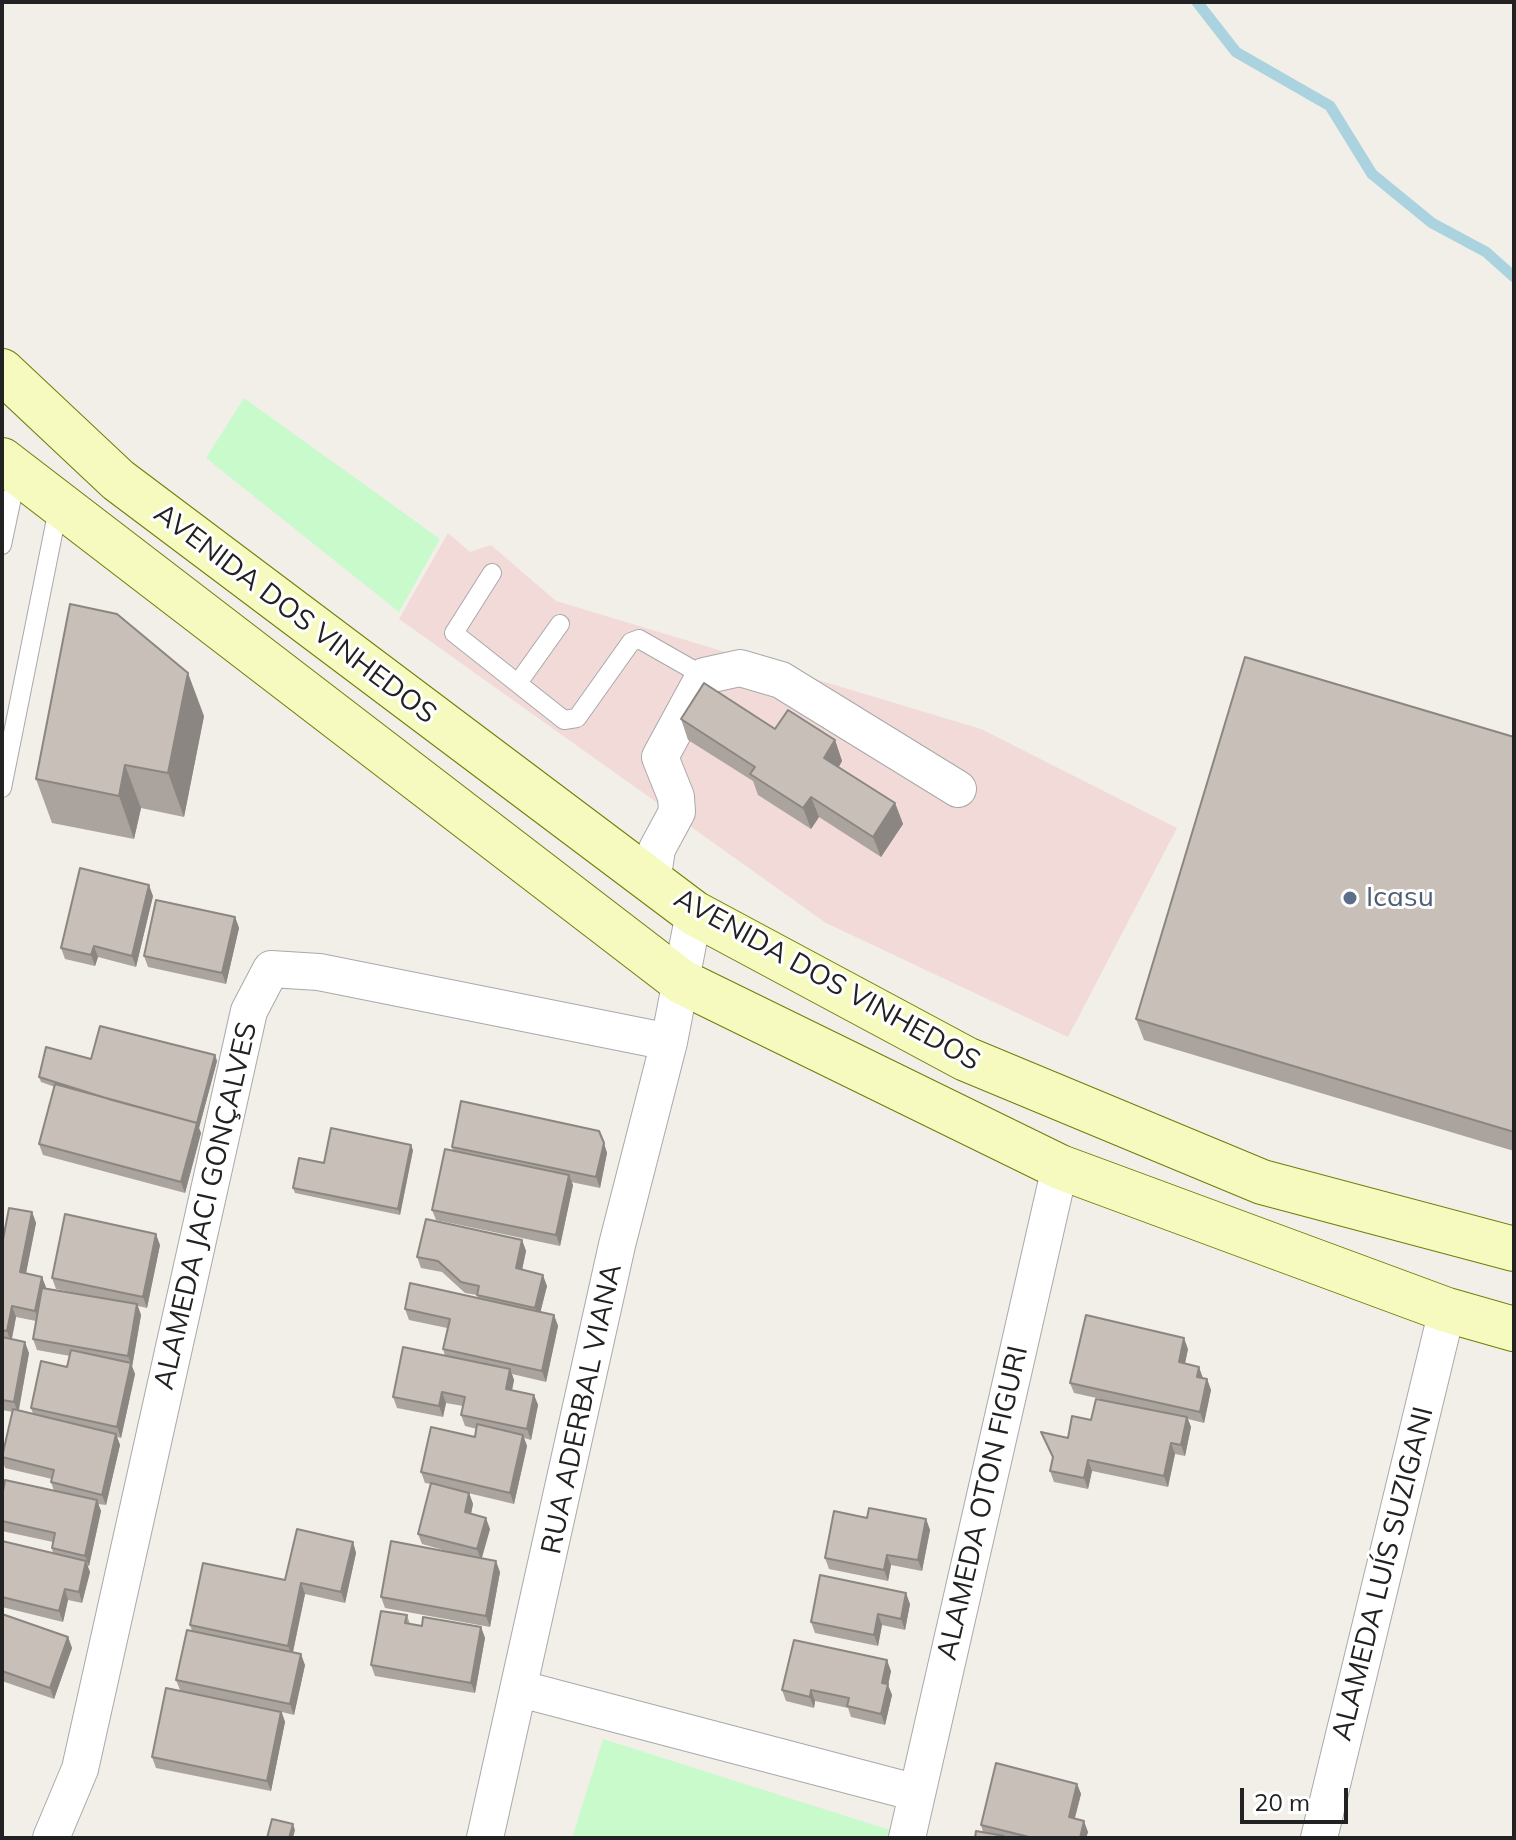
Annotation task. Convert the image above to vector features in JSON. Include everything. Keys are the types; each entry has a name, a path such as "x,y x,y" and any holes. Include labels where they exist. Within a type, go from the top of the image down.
{"main road":[{"name":"AVENIDA DOS VINHEDOS","path":"2,371 118,480 694,913 966,1059 1262,1182 1514,1249"},
{"name":"AVENIDA DOS VINHEDOS","path":"10,466 682,982 1060,1167 1447,1310 1514,1329"},
{"path":"346,724 383,680"}],"street":[{"path":"652,882 657,849 677,812 676,797 660,757 704,676 740,668 781,680 958,789"},
{"name":"RUA ADERBAL VIANA","path":"485,1838 521,1689 617,1245 669,1042 694,913"},
{"name":"ALAMEDA JACI GONÇALVES","path":"51,1838 80,1769 249,1011 260,984 271,969 319,972 669,1042"},
{"name":"ALAMEDA OTON FIGURI","path":"907,1838 1060,1167"},
{"name":"ALAMEDA LUÍS SUZIGANI","path":"1319,1838 1447,1310"},
{"path":"521,1689 917,1793"}],"lane":[{"path":"2,545 10,466"},
{"path":"2,788 59,503"},
{"path":"492,573 454,633 564,720 571,722 631,642 639,639 704,676"},
{"path":"518,683 560,624"}],"shaded area":[{"path":"448,533 470,552 491,545 556,601 981,729 1177,828 1068,1037 826,923 399,619"}],"green space":[{"path":"244,398 440,539 399,612 206,458"},
{"path":"603,1739 890,1830 888,1838 572,1838"}],"building":[{"path":"70,604 117,614 188,673 168,773 125,765 119,796 36,779"},
{"name":"Icasu","path":"1245,657 1514,737 1514,1132 1136,1019"},
{"path":"704,683 775,729 788,710 835,740 824,758 895,803 873,837 811,797 803,808 750,774 755,767 681,719"},
{"path":"80,868 149,885 132,956 94,946 91,955 61,948"},
{"path":"156,900 235,917 222,973 144,956"},
{"path":"100,1026 215,1055 197,1123 39,1077 46,1047 91,1059"},
{"path":"55,1084 197,1123 181,1182 39,1144"},
{"path":"461,1101 599,1131 604,1143 596,1177 452,1147"},
{"path":"331,1128 411,1145 398,1209 293,1188 299,1158 324,1163"},
{"path":"445,1149 569,1175 556,1235 432,1210"},
{"path":"9,1208 32,1212 20,1272 42,1277 35,1311 12,1306 7,1331 2,1330 2,1245"},
{"path":"65,1214 156,1234 143,1297 52,1278"},
{"path":"426,1219 522,1240 516,1268 543,1275 535,1308 477,1295 479,1286 461,1282 438,1261 417,1257"},
{"path":"410,1283 554,1315 542,1371 443,1349 450,1319 405,1309"},
{"path":"42,1288 137,1304 128,1356 33,1339"},
{"path":"1086,1315 1184,1338 1179,1362 1199,1367 1197,1377 1207,1379 1200,1412 1070,1383"},
{"path":"2,1337 25,1342 14,1402 2,1400"},
{"path":"403,1347 510,1369 506,1389 534,1395 527,1429 461,1415 465,1397 442,1392 439,1406 393,1397"},
{"path":"71,1350 131,1363 117,1427 31,1408 41,1361 67,1367"},
{"path":"1096,1399 1187,1417 1181,1445 1171,1443 1164,1476 1088,1460 1084,1478 1050,1471 1053,1457 1041,1432 1068,1438 1072,1416 1091,1420"},
{"path":"13,1409 116,1434 102,1495 51,1482 54,1470 2,1457"},
{"path":"477,1424 523,1435 510,1493 421,1472 431,1427 475,1437"},
{"path":"5,1480 97,1500 85,1556 52,1548 55,1533 2,1521"},
{"path":"431,1483 469,1493 465,1512 486,1518 477,1549 418,1534"},
{"path":"869,1508 926,1519 918,1560 887,1555 884,1570 825,1558 834,1511 867,1518"},
{"path":"297,1529 353,1542 341,1592 301,1583 288,1646 190,1625 203,1563 285,1580"},
{"path":"2,1541 86,1561 79,1592 65,1589 59,1611 2,1597"},
{"path":"391,1541 496,1561 486,1616 381,1597"},
{"path":"820,1575 906,1593 901,1619 878,1614 874,1635 811,1622"},
{"path":"381,1611 407,1615 405,1623 422,1626 423,1617 481,1627 471,1683 371,1665"},
{"path":"2,1614 68,1637 50,1688 2,1671"},
{"path":"187,1630 301,1654 290,1704 176,1680"},
{"path":"794,1640 887,1660 882,1683 888,1684 881,1714 847,1706 849,1698 811,1690 810,1697 782,1690"},
{"path":"166,1688 281,1712 267,1781 152,1757"},
{"path":"996,1763 1077,1784 1069,1817 1084,1821 1080,1838 1033,1838 981,1825"},
{"path":"272,1819 293,1824 289,1838 267,1838"},
{"path":"976,1831 1004,1836 1004,1838 975,1838"}],"waterway":[{"path":"1197,2 1236,52 1330,106 1372,174 1432,223 1486,252 1514,277"}],"place":[{"name":"Icasu","path":"1350,898"}]}
